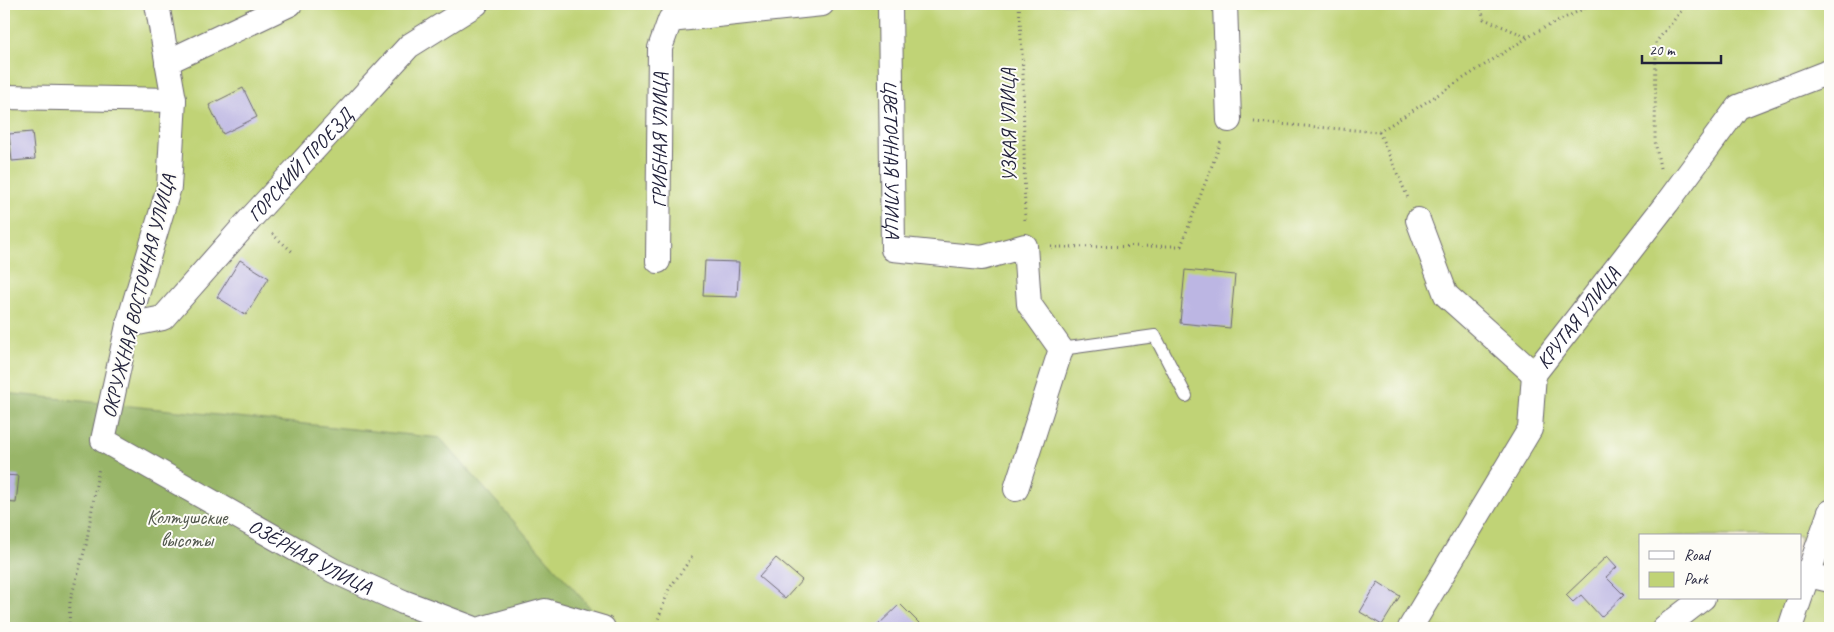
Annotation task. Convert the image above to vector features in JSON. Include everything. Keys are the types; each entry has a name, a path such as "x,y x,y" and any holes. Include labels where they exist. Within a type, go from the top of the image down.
{"street":[{"name":"ОКРУЖНАЯ ВОСТОЧНАЯ УЛИЦА","path":"103,440 128,325 169,187 174,100 157,4"},
{"path":"168,62 290,4"},
{"name":"ГОРСКИЙ ПРОЕЗД","path":"128,325 163,318 252,217 409,46 476,4"},
{"name":"ГРИБНАЯ УЛИЦА","path":"658,262 660,48 670,20 822,4"},
{"name":"ЦВЕТОЧНАЯ УЛИЦА","path":"890,4 893,249 982,258 1025,246"},
{"path":"1225,4 1229,120"},
{"name":"КРУТАЯ УЛИЦА","path":"1410,628 1530,429 1534,374 1667,203 1738,107 1826,73"},
{"path":"4,97 174,100"},
{"path":"1418,220 1446,295 1534,374"},
{"path":"1016,489 1061,350 1029,304 1025,246"},
{"name":"ОЗЁРНАЯ УЛИЦА","path":"103,440 334,571 403,602 472,628"},
{"path":"1802,595 1813,576 1830,512"},
{"path":"1664,628 1700,600"},
{"path":"1790,628 1799,600"},
{"path":"484,628 545,612 603,628"}],"lane":[{"path":"1061,350 1155,336 1186,396"}],"path":[{"name":"УЗКАЯ УЛИЦА","path":"1019,4 1023,70 1025,246"},
{"path":"1480,4 1484,19 1528,37"},
{"path":"1025,246 1181,246 1229,120 1379,132 1528,37 1593,4"},
{"path":"1667,203 1655,141 1656,42 1687,4"},
{"path":"1379,132 1418,220"},
{"path":"69,628 70,601 86,545 103,440"},
{"path":"655,628 669,589 692,557"}],"green space":[{"path":"4,4 1830,4 1830,628 9,628 4,394"},
{"name":"Колтушские высоты","path":"4,393 440,438 608,628 4,628"}],"building":[{"path":"243,88 257,117 223,134 209,105"},
{"path":"32,132 35,159 12,161 9,134"},
{"path":"240,260 269,278 246,315 217,297"},
{"path":"705,261 739,262 737,297 703,296"},
{"path":"1185,270 1235,275 1230,328 1180,323"},
{"path":"4,475 19,476 16,503 4,502"},
{"path":"1607,556 1617,567 1606,577 1624,595 1601,617 1581,595 1573,602 1566,595"},
{"path":"776,558 802,580 785,599 759,577"},
{"path":"1378,582 1400,596 1382,625 1360,612"},
{"path":"900,604 924,628 875,628"}]}
